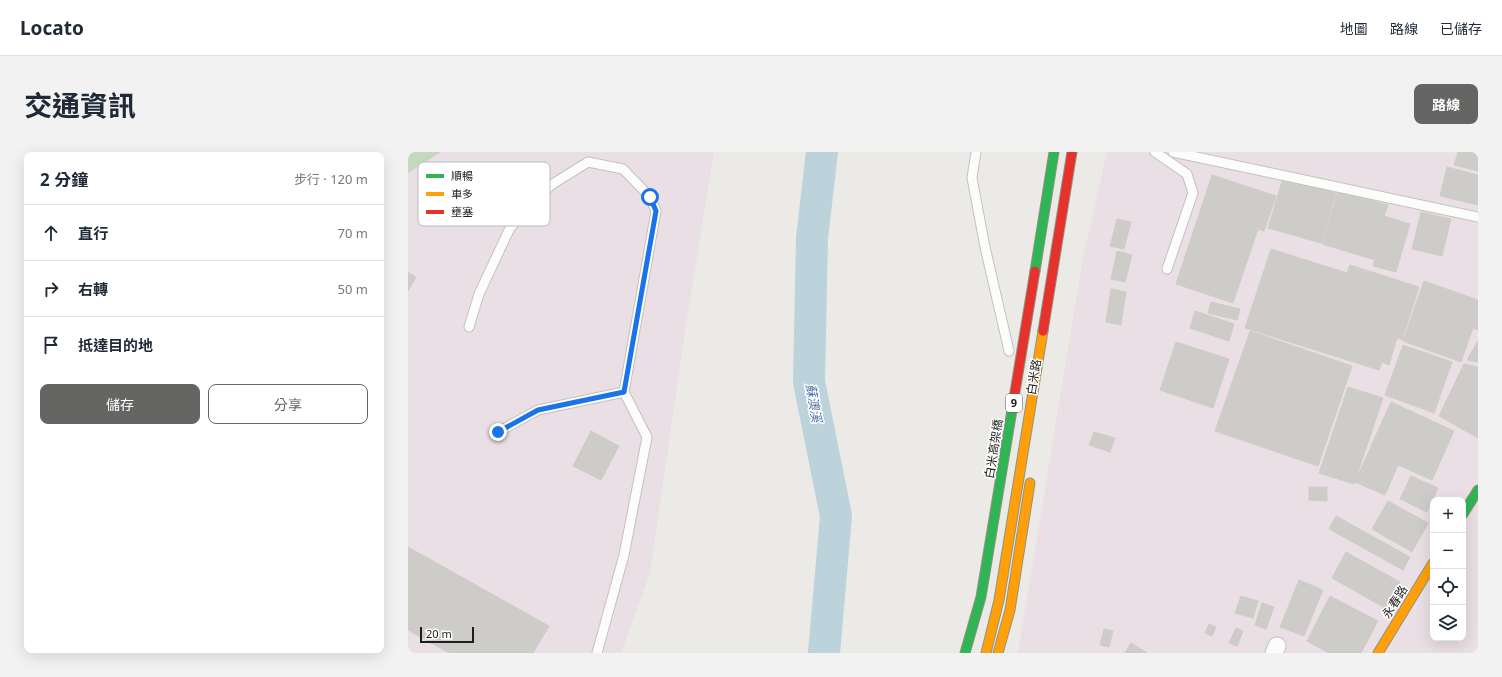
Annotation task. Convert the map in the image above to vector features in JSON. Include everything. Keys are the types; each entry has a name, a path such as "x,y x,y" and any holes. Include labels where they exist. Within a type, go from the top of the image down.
{"main road":[{"name":"白米高架橋","path":"965,653 981,597 1054,152"},
{"name":"9","path":"986,653 999,600 1072,152"},
{"path":"998,653 1010,610 1031,476"},
{"path":"1466,509 1477,492"},
{"name":"永春路","path":"1378,653 1430,568"}],"lane":[{"path":"976,152 972,178 985,247 1009,351"},
{"path":"1155,152 1187,174 1193,193 1167,269"},
{"path":"1173,152 1478,217"},
{"path":"550,186 588,162 623,169 650,197 656,211 624,392 647,437 624,555 597,653"},
{"path":"468,327 479,294 512,226"},
{"path":"498,432 538,410 624,392"}],"shaded area":[{"path":"412,152 714,152 686,325 650,573 621,653 408,653 408,156"},
{"path":"1107,152 1478,152 1478,653 1018,653 1083,258"}],"green space":[{"path":"408,152 441,152 425,162 418,162 418,167 408,173"}],"building":[{"path":"1458,152 1478,152 1478,171 1454,165"},
{"path":"1447,167 1478,175 1478,205 1440,196"},
{"path":"1212,175 1276,196 1264,231 1258,229 1233,303 1176,284"},
{"path":"1283,178 1336,193 1321,243 1268,228"},
{"path":"1338,191 1388,205 1384,216 1410,224 1396,272 1373,266 1375,260 1322,244"},
{"path":"1421,212 1451,219 1442,256 1412,249"},
{"path":"1117,219 1131,222 1124,249 1110,246"},
{"path":"1271,249 1347,273 1350,265 1419,287 1402,340 1397,338 1389,365 1382,362 1379,370 1245,328"},
{"path":"1117,251 1132,255 1125,282 1111,279"},
{"path":"408,272 416,277 408,291"},
{"path":"1424,281 1478,300 1478,330 1473,328 1461,362 1403,341"},
{"path":"1111,289 1126,292 1121,325 1106,322"},
{"path":"1211,302 1240,309 1237,320 1208,313"},
{"path":"1195,311 1234,324 1229,341 1190,328"},
{"path":"1250,331 1352,366 1318,466 1215,431"},
{"path":"1478,341 1478,362 1467,360"},
{"path":"1176,342 1229,359 1213,408 1160,390"},
{"path":"1403,345 1452,362 1434,413 1385,395"},
{"path":"1464,364 1478,367 1478,438 1439,416"},
{"path":"1348,387 1383,398 1354,484 1319,473"},
{"path":"1391,402 1454,431 1432,480 1398,465 1385,495 1355,482"},
{"path":"591,431 619,446 601,480 573,466"},
{"path":"1094,432 1115,438 1110,452 1089,445"},
{"path":"1411,476 1438,488 1434,497 1430,497 1430,505 1427,512 1400,499"},
{"path":"1309,487 1327,487 1327,501 1309,500"},
{"path":"1388,501 1428,523 1412,552 1372,529"},
{"path":"1336,516 1410,557 1403,570 1329,529"},
{"path":"408,547 549,626 533,653 449,653 408,630"},
{"path":"1346,552 1400,582 1385,608 1332,578"},
{"path":"1299,580 1323,590 1304,636 1280,627"},
{"path":"1241,596 1258,601 1253,618 1235,613"},
{"path":"1330,596 1378,621 1361,653 1329,653 1307,641"},
{"path":"1262,603 1274,607 1266,629 1255,625"},
{"path":"1209,624 1216,627 1212,636 1205,633"},
{"path":"1236,628 1243,631 1237,646 1229,643"},
{"path":"1104,629 1113,631 1109,647 1100,645"},
{"path":"1131,643 1147,653 1125,653"}],"waterway":[{"name":"蘇澳溪","path":"822,152 812,238 809,382 836,516 824,653"}],"traffic: fast":[{"path":"1035,271 1054,152"},
{"path":"965,653 981,597 1013,404"},
{"path":"1466,509 1478,490"}],"traffic: slow":[{"path":"986,653 999,600 1043,331"},
{"path":"998,653 1010,610 1030,483"},
{"path":"1378,653 1430,568"}],"traffic: jam":[{"path":"1043,331 1072,152"},
{"path":"1013,404 1035,271"}],"route":[{"path":"498,432 538,410 624,392 656,211 650,197"}]}
